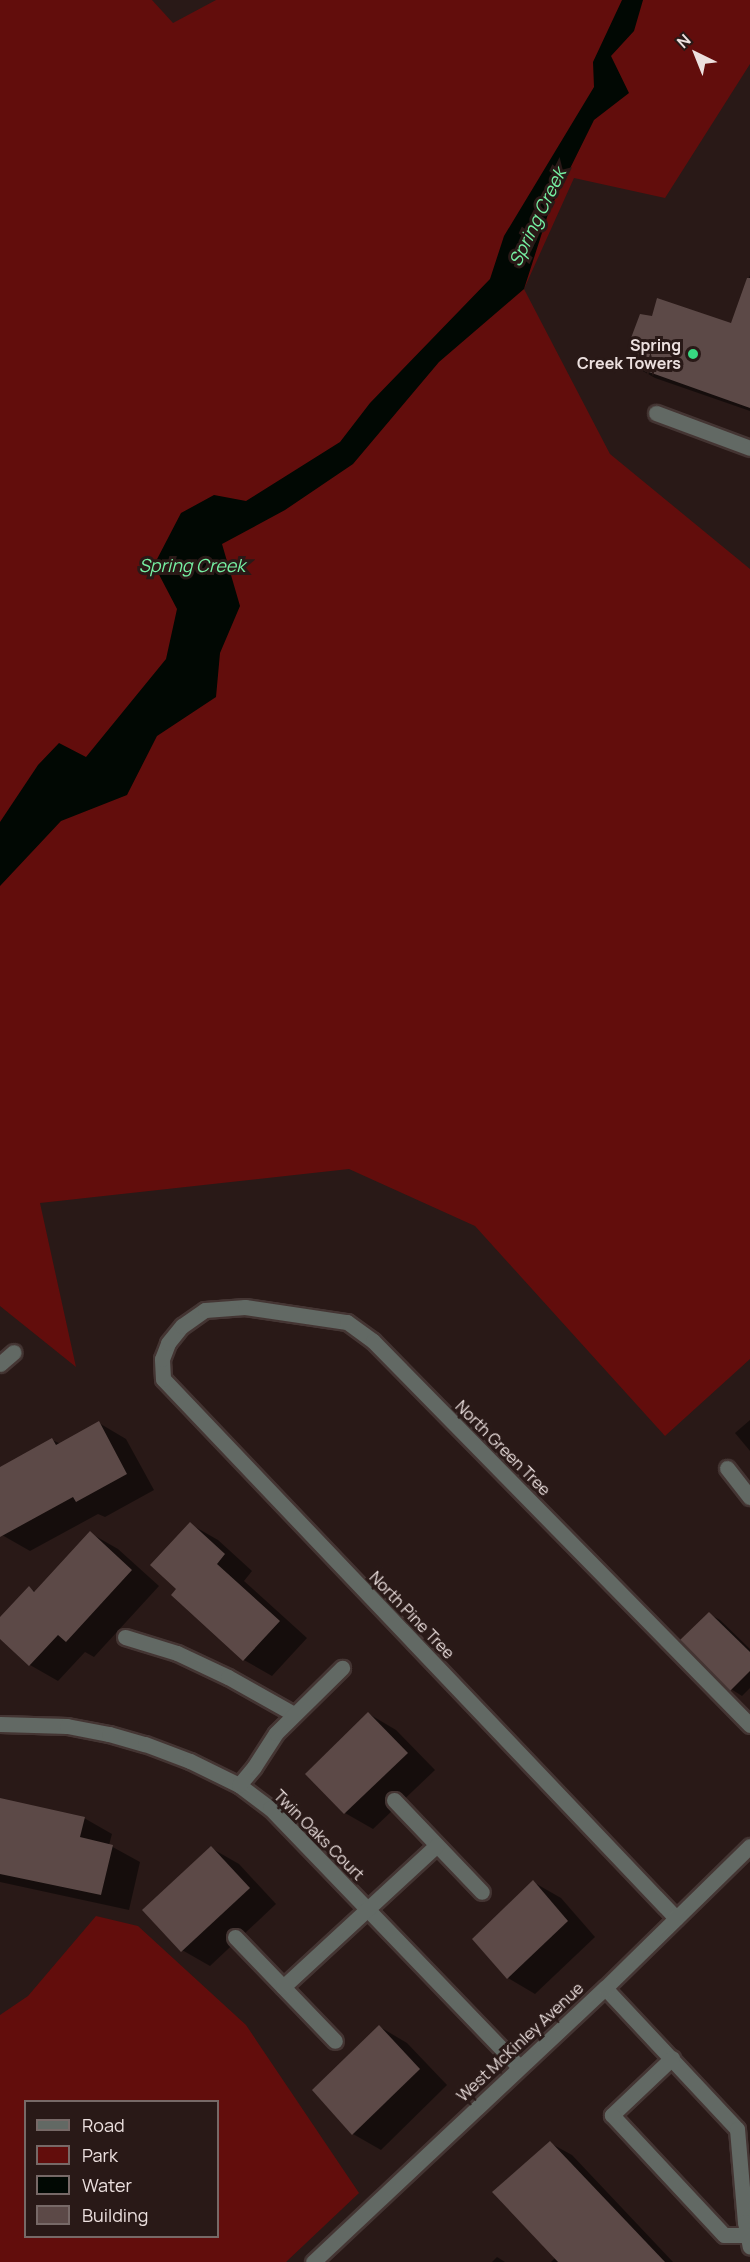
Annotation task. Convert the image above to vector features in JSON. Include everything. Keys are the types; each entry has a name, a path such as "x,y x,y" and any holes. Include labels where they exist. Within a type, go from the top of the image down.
{"street":[{"path":"656,413 750,448"},
{"name":"North Green Tree","path":"182,1326 205,1310 245,1307 347,1322 373,1341 750,1725"},
{"name":"North Pine Tree","path":"182,1326 168,1343 162,1359 163,1379 676,1918"},
{"path":"0,1364 14,1352"},
{"path":"727,1468 750,1497"},
{"path":"125,1637 177,1653 228,1677 294,1714"},
{"path":"239,1785 276,1733 342,1668"},
{"name":"Twin Oaks Court","path":"0,1724 67,1726 109,1734 154,1747 239,1785 270,1808 518,2066"},
{"path":"394,1800 482,1892"},
{"path":"283,1987 436,1845"},
{"name":"West McKinley Avenue","path":"313,2262 518,2066 605,1988 750,1846"},
{"path":"235,1936 335,2041"},
{"path":"605,1988 672,2058 737,2129 749,2241 724,2235 612,2115 672,2058"}],"green space":[{"path":"0,0 152,0 173,23 216,0 750,0 750,64 665,198 574,178 524,289 610,454 750,569 750,1359 665,1436 475,1226 349,1169 40,1203 76,1367 0,1306"},
{"path":"96,1916 138,1926 246,2025 359,2193 286,2262 0,2262 0,2015 28,1996"}],"water":[{"name":"Spring Creek","path":"622,0 643,0 634,31 611,56 629,93 594,120 549,211 524,289 439,362 353,464 285,510 222,544 240,606 220,653 216,697 157,736 127,795 61,821 0,886 0,822 38,765 59,743 86,757 166,659 177,609 154,565 181,513 214,495 246,501 340,442 370,403 490,279 504,236 594,87 593,62"}],"building":[{"name":"Spring Creek Towers","path":"747,278 750,278 750,408 632,366 642,342 631,338 640,314 652,316 657,298 731,323"},
{"path":"99,1421 127,1474 76,1502 73,1497 0,1537 0,1467 52,1438 56,1445"},
{"path":"190,1522 225,1554 217,1564 280,1621 243,1661 171,1595 176,1589 150,1565"},
{"path":"90,1531 132,1570 66,1642 58,1635 29,1666 0,1639 0,1617 29,1586 34,1592"},
{"path":"709,1612 750,1652 750,1671 730,1691 680,1640"},
{"path":"368,1712 408,1753 344,1814 305,1774"},
{"path":"0,1798 85,1817 80,1837 113,1845 101,1895 0,1874"},
{"path":"211,1846 250,1888 181,1952 142,1910"},
{"path":"533,1880 568,1921 507,1979 472,1939"},
{"path":"379,2025 420,2069 352,2135 312,2090"},
{"path":"550,2141 665,2262 558,2262 492,2192"}],"place":[{"name":"Spring Creek Towers","path":"693,354"}]}
